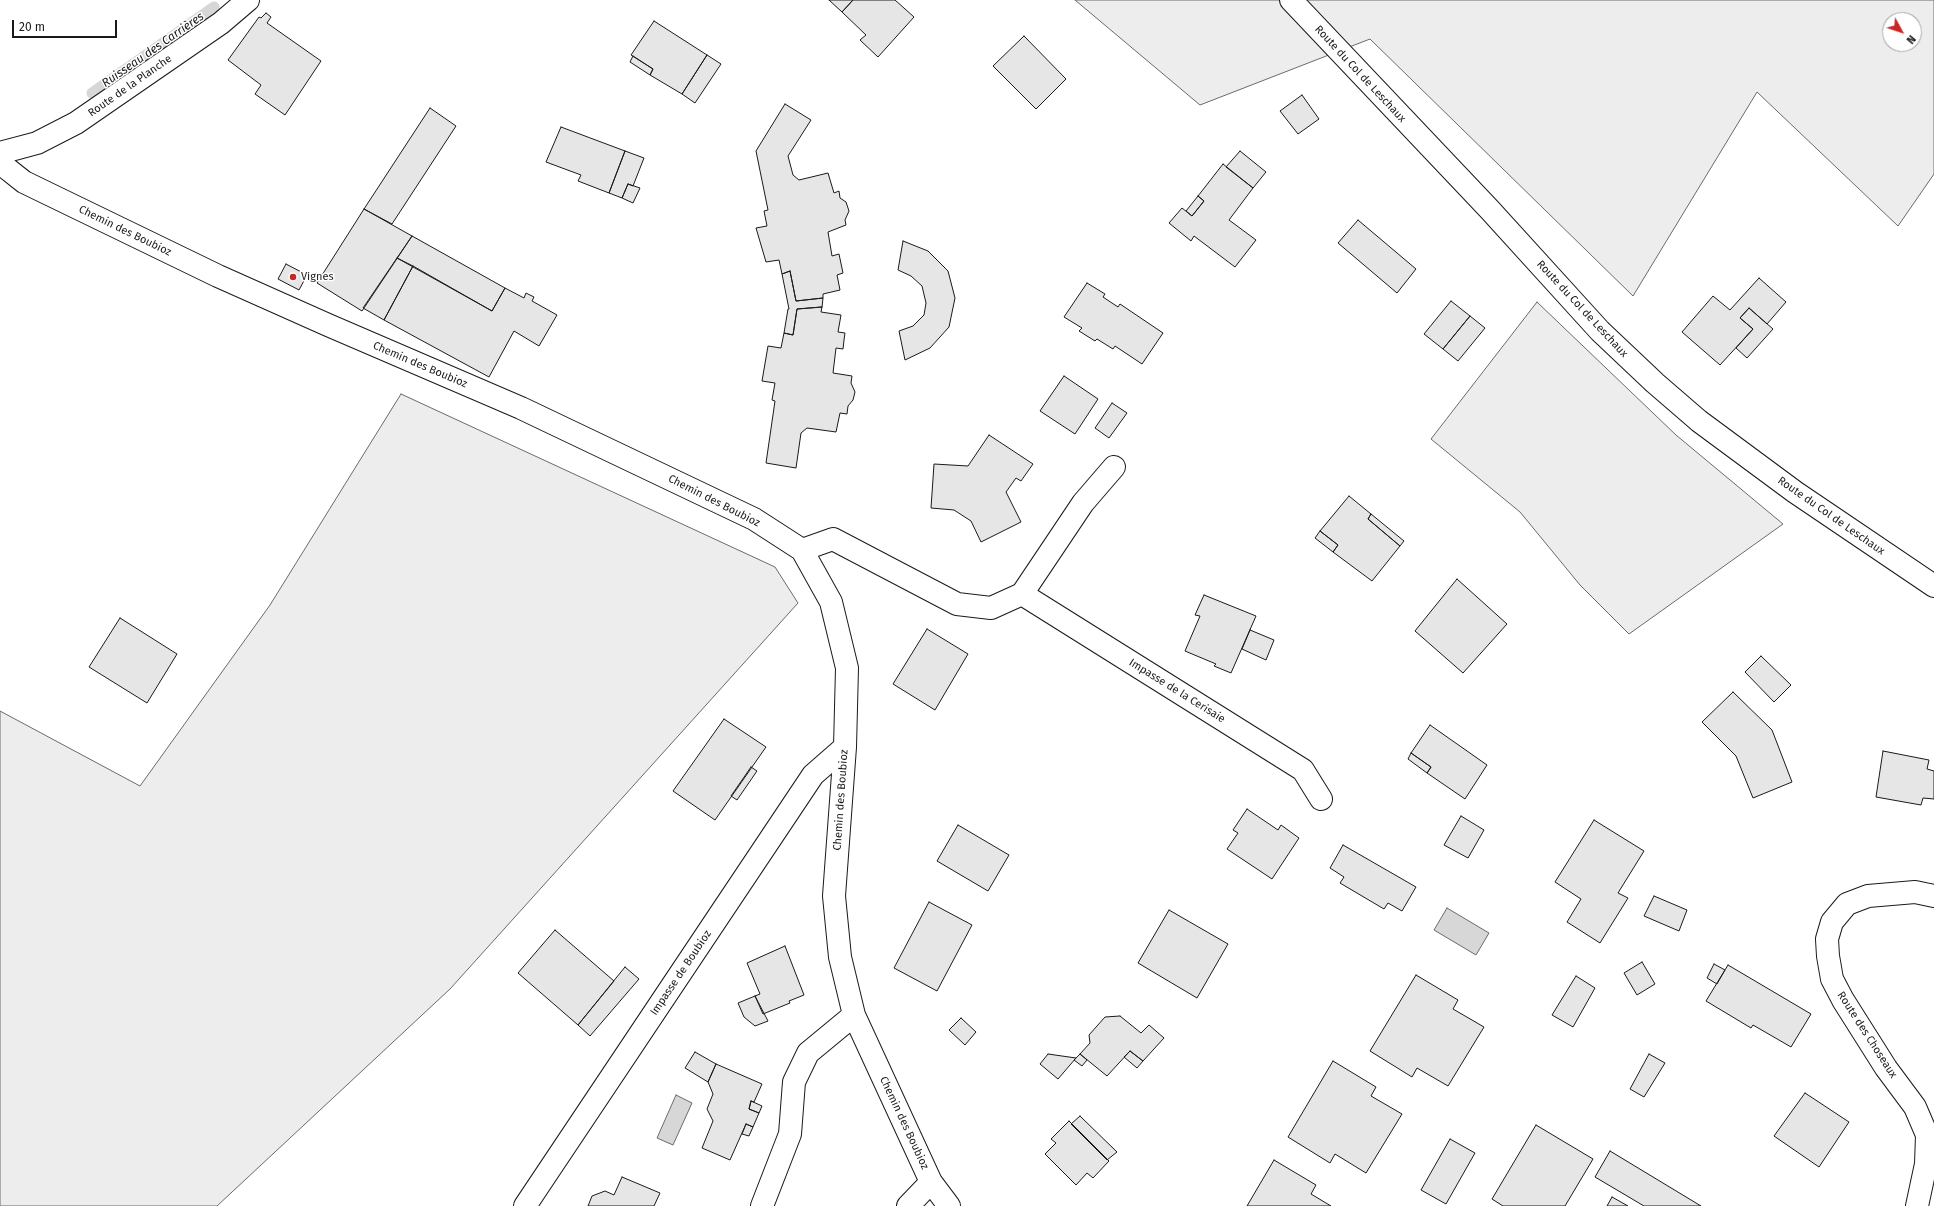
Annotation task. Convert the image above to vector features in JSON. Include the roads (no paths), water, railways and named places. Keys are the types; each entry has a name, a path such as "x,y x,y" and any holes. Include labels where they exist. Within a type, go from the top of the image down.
{"street":[{"name":"Route de la Planche","path":"0,153 37,143 76,123 221,23 248,0"},
{"name":"Route du Col de Leschaux","path":"1291,0 1490,210 1600,331 1655,383 1699,421 1795,492 1934,586"},
{"name":"Chemin des Boubioz","path":"0,163 24,182 175,255 328,325 521,408 754,519 802,550 831,602 847,668 845,747 834,896 840,957 854,1015 931,1182 949,1206"},
{"path":"802,550 834,539 957,604 991,608 1022,594 1083,503 1114,467"},
{"name":"Impasse de la Cerisaie","path":"1022,594 1303,770 1321,799"},
{"name":"Impasse de Boubioz","path":"525,1206 813,775 845,747"},
{"name":"Route des Choseaux","path":"1918,1206 1926,1164 1927,1134 1915,1106 1886,1068 1843,1000 1832,979 1827,939 1832,922 1847,904 1868,896 1915,892 1934,896"},
{"path":"762,1206 790,1134 794,1082 797,1075 808,1053 854,1015"},
{"path":"908,1206 931,1182"}],"waterway":[{"name":"Ruisseau des Carrières","path":"92,93 214,7"}],"place":[{"name":"Vignes","path":"293,277"}]}
